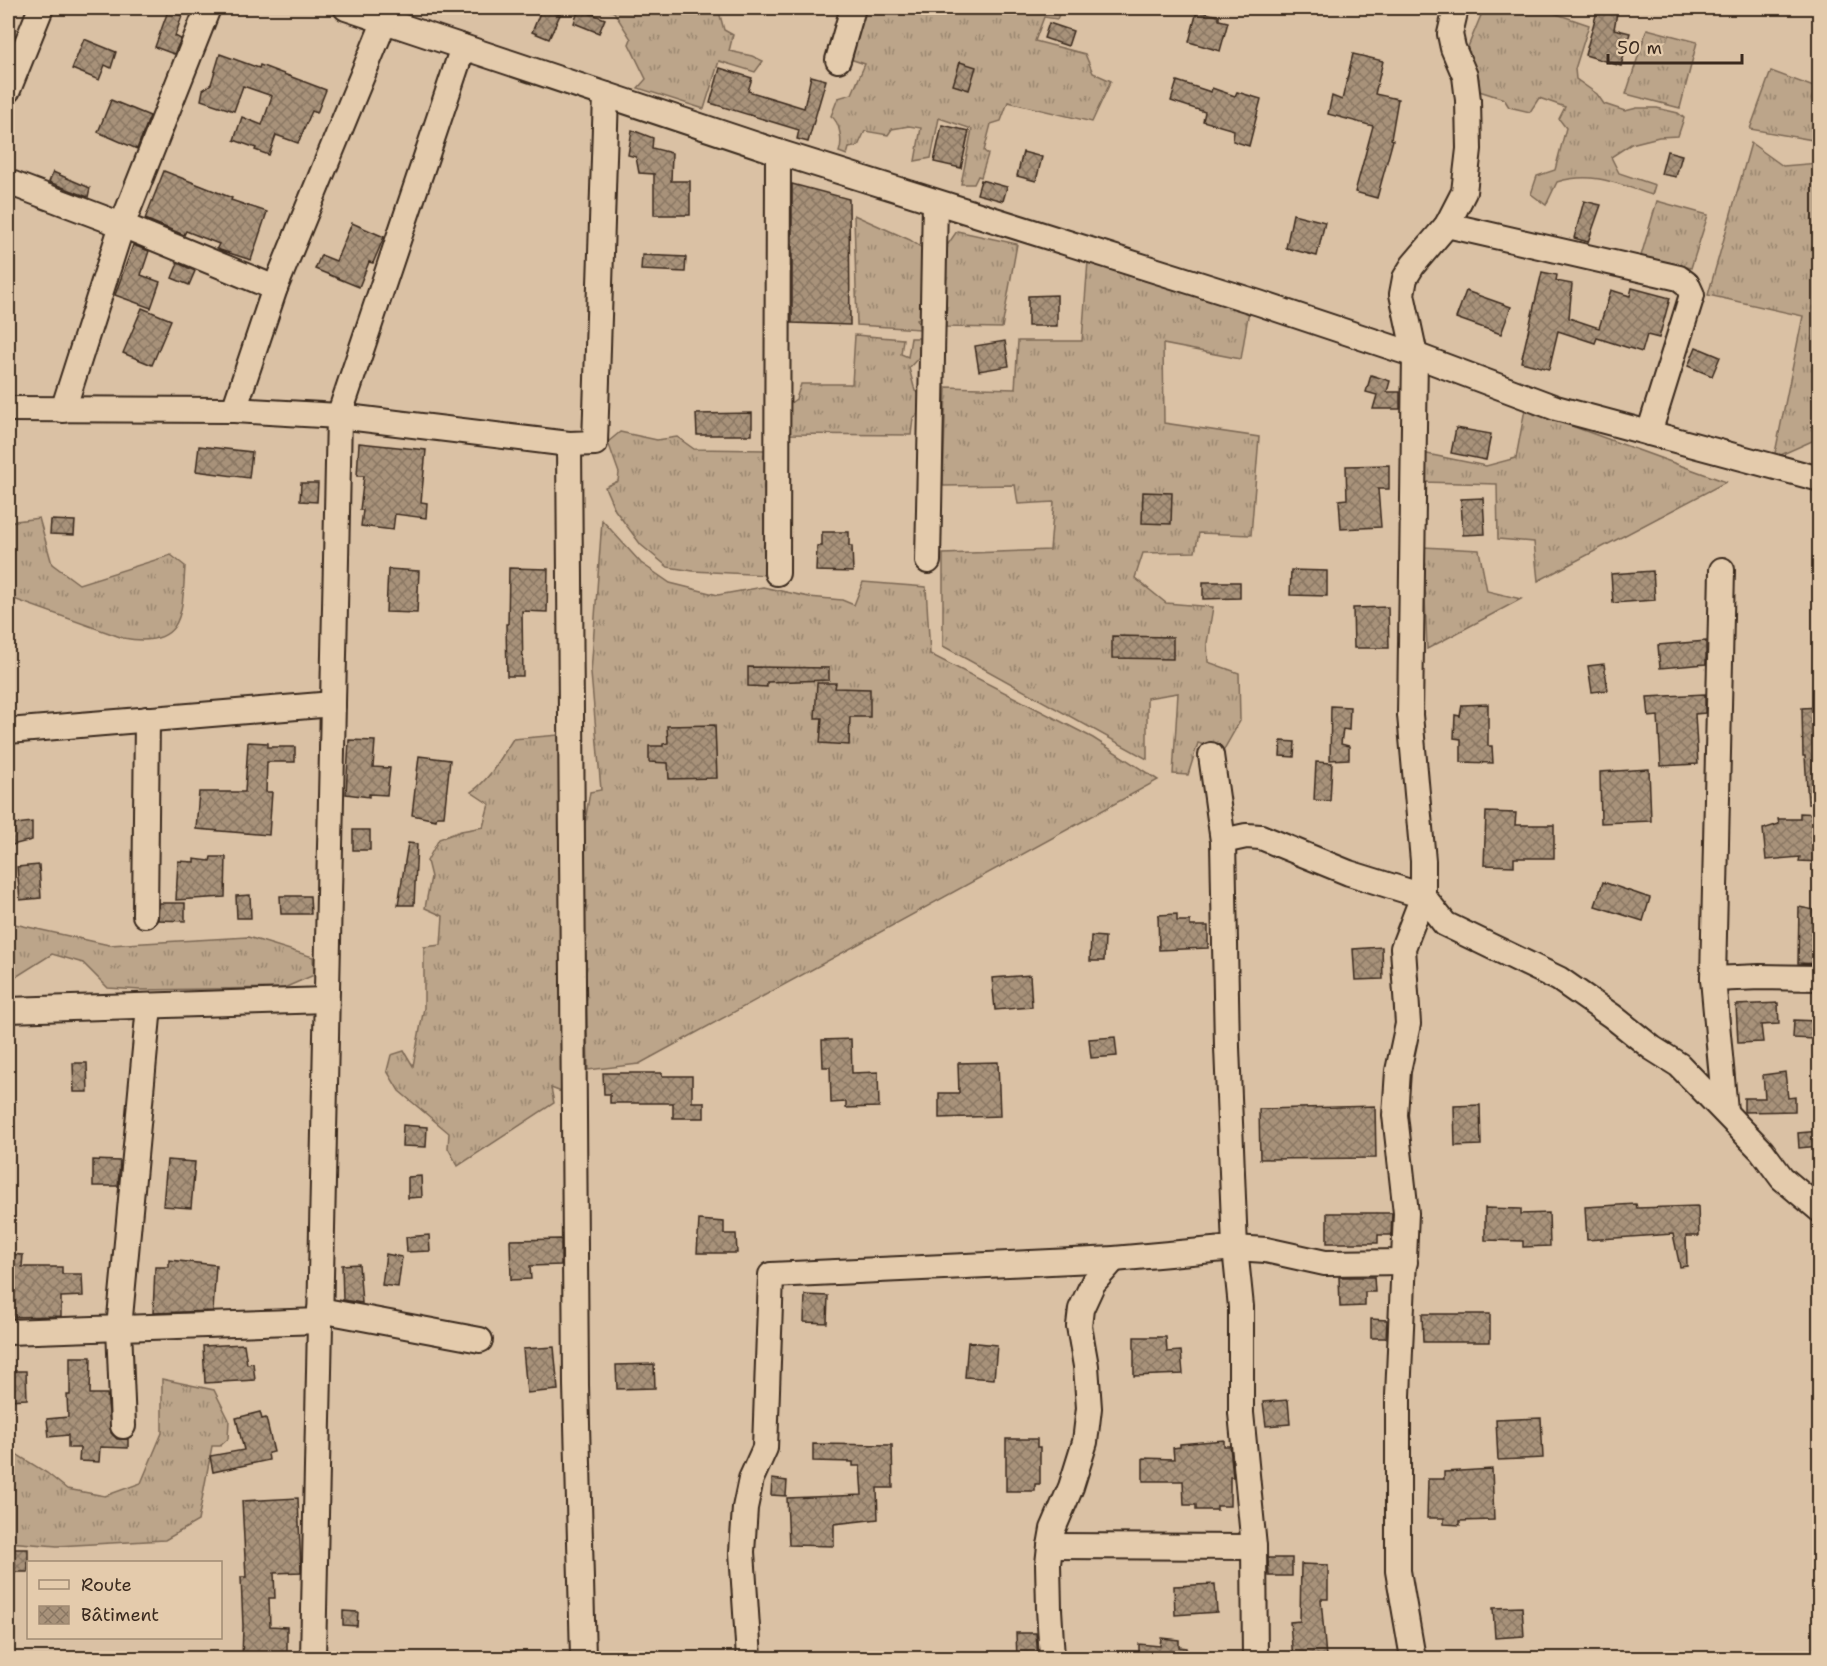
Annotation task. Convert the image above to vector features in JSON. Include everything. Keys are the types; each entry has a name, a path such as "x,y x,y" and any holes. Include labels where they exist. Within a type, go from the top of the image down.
{"street":[{"path":"8,90 41,8"},
{"path":"63,410 122,225 208,8"},
{"path":"346,8 388,14 463,47 778,152 1259,303 1414,355 1556,408 1820,479"},
{"path":"838,60 853,8"},
{"path":"1413,1659 1398,1571 1398,1396 1406,1213 1395,1115 1398,1071 1408,1024 1403,948 1423,896 1423,861 1410,715 1414,355 1402,294 1405,278 1413,265 1448,225 1464,192 1469,149 1465,76 1453,48 1450,34 1456,8"},
{"path":"234,410 275,288 388,14"},
{"path":"313,1659 339,416 463,47"},
{"path":"8,409 234,410 339,416 569,444 595,443 606,94"},
{"path":"777,573 778,152"},
{"path":"8,182 122,225 275,288"},
{"path":"928,561 935,202"},
{"path":"1448,225 1679,279 1687,284 1692,295 1649,433"},
{"path":"569,444 576,1373 583,1659"},
{"path":"1722,570 1713,979 1725,1111"},
{"path":"8,731 333,704"},
{"path":"145,915 147,719"},
{"path":"1211,755 1222,841 1235,1248 1241,1307 1241,1413 1254,1547 1255,1659"},
{"path":"1222,841 1246,836 1261,837 1349,873 1423,896 1444,924 1559,979 1612,1016 1652,1048 1679,1065 1762,1151 1782,1178 1820,1210"},
{"path":"1713,979 1820,978"},
{"path":"8,1010 326,1000"},
{"path":"123,1426 119,1328 149,1006"},
{"path":"749,1659 742,1552 745,1508 751,1479 765,1448 771,1275 1114,1259 1235,1248 1266,1250 1325,1263 1405,1262"},
{"path":"1052,1659 1048,1564 1050,1546 1053,1529 1071,1486 1085,1442 1089,1408 1086,1366 1079,1326 1081,1309 1094,1283 1114,1259"},
{"path":"8,1332 320,1316 480,1340"},
{"path":"1050,1546 1254,1547"}],"green space":[{"path":"603,8 718,8 724,30 733,35 729,51 763,61 755,72 719,61 704,109 638,88 646,79 629,44 631,39 614,12"},
{"path":"864,8 1062,8 1057,19 1044,17 1035,41 1085,54 1093,73 1111,81 1092,122 1008,102 1001,121 991,124 984,151 988,154 981,177 978,176 974,184 961,184 972,129 939,118 931,158 915,161 921,128 909,126 892,129 888,135 865,131 858,146 849,148 847,155 839,152 840,132 831,116 838,98 852,94 865,64 847,58 858,37"},
{"path":"1484,8 1539,8 1589,25 1575,69 1576,79 1597,94 1604,104 1625,111 1637,108 1657,108 1678,113 1684,118 1678,136 1659,137 1631,144 1611,157 1619,173 1655,185 1652,195 1594,178 1557,182 1546,205 1531,194 1537,176 1555,170 1566,128 1559,119 1565,107 1539,98 1530,112 1509,107 1504,99 1476,90 1479,79 1463,59"},
{"path":"1647,29 1697,42 1680,108 1626,94"},
{"path":"1771,71 1819,89 1819,141 1750,129"},
{"path":"1751,143 1783,166 1819,163 1819,438 1774,458 1803,316 1708,295"},
{"path":"1657,201 1708,215 1691,268 1641,256"},
{"path":"854,215 910,240 922,248 929,318 917,319 920,329 857,325"},
{"path":"957,231 1017,244 1002,328 946,327 946,247"},
{"path":"1088,261 1249,310 1241,359 1163,344 1164,423 1259,437 1251,535 1199,533 1195,552 1143,553 1135,578 1166,603 1213,607 1207,643 1208,662 1239,673 1240,721 1223,751 1198,743 1188,775 1173,774 1178,693 1147,698 1147,759 943,646 943,554 1050,550 1054,502 1018,504 1015,485 943,486 946,387 1015,389 1018,341 1082,341"},
{"path":"855,335 903,339 901,354 908,357 911,338 919,338 921,355 909,368 915,391 925,397 926,409 913,418 911,435 783,434 782,409 796,399 801,384 852,384"},
{"path":"1525,409 1726,482 1538,581 1534,542 1498,539 1497,484 1423,482 1422,453 1486,466 1516,458"},
{"path":"620,432 657,440 677,437 694,449 766,450 767,575 693,571 668,567 641,545 615,510 605,487 618,481 619,473 608,442"},
{"path":"39,518 52,564 79,584 171,555 185,566 183,599 176,624 169,632 158,638 143,640 123,638 14,599 8,604 8,522"},
{"path":"602,520 641,563 670,583 718,595 763,587 809,597 842,600 854,605 863,582 926,587 930,654 1093,738 1158,780 639,1064 588,1070 583,834 590,792 601,790 591,673"},
{"path":"1423,547 1479,550 1487,591 1521,599 1427,649"},
{"path":"570,734 577,1098 551,1088 554,1103 458,1166 448,1148 449,1133 399,1091 387,1071 391,1055 404,1051 413,1066 424,1008 424,947 441,945 443,916 425,908 431,877 427,861 439,839 461,831 483,827 489,804 471,792 489,775 513,739"},
{"path":"8,924 109,945 248,937 313,957 314,975 284,988 140,990 108,988 83,963 52,954 8,982"},
{"path":"162,1379 214,1390 229,1420 228,1439 220,1446 212,1446 198,1521 165,1540 57,1546 8,1542 8,1449 47,1473 67,1489 105,1496 141,1483 162,1433"}],"building":[{"path":"542,8 560,15 549,39 532,32"},
{"path":"1598,8 1618,8 1614,29 1630,33 1621,66 1585,55"},
{"path":"579,9 605,19 599,33 574,23"},
{"path":"168,11 182,16 175,36 181,39 174,54 155,47"},
{"path":"1197,11 1219,16 1219,20 1228,22 1220,51 1189,42"},
{"path":"1049,23 1073,31 1068,46 1044,38"},
{"path":"84,39 116,52 111,68 105,65 99,80 72,69"},
{"path":"220,54 259,68 260,65 326,90 317,113 312,111 298,143 276,135 269,155 234,140 242,117 262,125 272,96 243,86 234,111 201,100 203,90 211,84"},
{"path":"1353,54 1383,61 1375,94 1398,99 1391,139 1393,140 1377,198 1355,192 1373,126 1328,114 1332,96 1342,100"},
{"path":"960,62 976,67 969,90 953,85"},
{"path":"720,68 752,78 748,91 804,108 811,76 826,80 808,142 797,139 799,130 710,103"},
{"path":"1177,81 1211,92 1212,88 1235,96 1237,92 1261,99 1249,146 1233,141 1234,130 1203,121 1205,112 1171,101"},
{"path":"111,100 150,116 137,149 98,132"},
{"path":"942,125 969,131 961,168 934,162"},
{"path":"632,130 653,138 652,148 672,153 671,181 690,181 690,215 654,215 654,174 639,173 636,157 628,155"},
{"path":"1667,151 1682,155 1676,177 1661,174"},
{"path":"1023,152 1042,157 1036,181 1017,176"},
{"path":"164,171 232,198 231,200 267,212 251,260 220,250 217,248 219,244 186,231 184,235 145,219"},
{"path":"53,172 90,188 88,197 49,182"},
{"path":"981,180 1007,187 1003,201 977,194"},
{"path":"792,184 849,199 850,325 792,323"},
{"path":"1584,201 1601,205 1588,242 1574,238"},
{"path":"1293,214 1325,222 1317,256 1286,248"},
{"path":"352,223 384,237 373,263 369,262 359,287 315,269 321,255 336,261"},
{"path":"133,245 149,251 141,275 160,282 151,308 115,295"},
{"path":"642,255 686,257 685,272 641,270"},
{"path":"178,263 195,271 189,285 172,278"},
{"path":"1542,272 1557,275 1556,281 1572,284 1569,318 1599,328 1611,290 1630,296 1632,288 1670,298 1659,338 1647,335 1642,352 1597,338 1595,343 1558,331 1549,369 1521,362"},
{"path":"1466,291 1511,307 1501,334 1456,318"},
{"path":"1057,295 1057,326 1028,326 1028,296"},
{"path":"142,308 171,320 152,365 123,353"},
{"path":"1005,341 1009,366 979,371 975,346"},
{"path":"1696,347 1720,357 1712,376 1688,366"},
{"path":"1371,375 1390,381 1387,392 1400,392 1400,409 1373,409 1377,395 1366,392"},
{"path":"752,413 752,435 697,435 696,414"},
{"path":"1456,428 1491,434 1486,460 1451,453"},
{"path":"359,443 426,450 421,502 427,503 426,518 395,514 393,530 361,526 363,510 360,510 364,476 357,476"},
{"path":"199,446 252,452 249,478 196,471"},
{"path":"1389,465 1389,489 1378,489 1381,527 1341,529 1339,500 1347,499 1346,466"},
{"path":"301,483 318,483 317,502 300,501"},
{"path":"1143,492 1172,493 1171,524 1142,523"},
{"path":"1483,498 1485,534 1463,535 1461,499"},
{"path":"51,520 75,521 74,535 50,534"},
{"path":"822,532 849,532 853,572 816,571 817,546 822,546"},
{"path":"509,568 548,569 547,612 522,611 523,676 507,676 506,624 508,624"},
{"path":"388,569 419,571 417,613 386,612"},
{"path":"1291,570 1327,571 1327,596 1290,595"},
{"path":"1653,571 1655,600 1613,603 1611,574"},
{"path":"1203,582 1240,582 1240,598 1203,599"},
{"path":"1388,607 1389,648 1354,648 1353,608"},
{"path":"1112,636 1173,637 1173,659 1112,658"},
{"path":"1706,641 1706,664 1660,668 1658,645"},
{"path":"1604,664 1608,690 1592,692 1588,666"},
{"path":"748,667 829,668 829,680 767,682 767,687 748,686"},
{"path":"817,683 836,683 835,688 870,689 870,717 850,717 849,745 820,743 822,718 815,718"},
{"path":"1705,694 1705,713 1695,714 1698,764 1661,766 1658,716 1649,717 1647,697"},
{"path":"1488,704 1488,746 1492,746 1493,763 1461,762 1461,739 1454,738 1455,715 1460,716 1462,705"},
{"path":"1331,706 1350,707 1349,730 1343,729 1341,744 1349,746 1349,759 1330,760"},
{"path":"1820,707 1820,804 1808,804 1805,756 1803,756 1802,708"},
{"path":"715,725 717,778 669,779 668,763 649,762 649,746 663,746 668,743 667,726"},
{"path":"349,740 375,741 373,767 390,768 387,795 369,794 369,797 346,794"},
{"path":"1281,741 1295,742 1294,757 1280,756"},
{"path":"248,742 268,743 268,747 295,747 295,762 267,762 266,792 272,792 269,835 196,829 199,792 245,792"},
{"path":"419,756 450,760 444,816 437,816 436,820 412,815"},
{"path":"1316,762 1332,763 1330,801 1314,800"},
{"path":"1649,769 1651,821 1601,823 1600,772"},
{"path":"1486,812 1516,813 1515,825 1554,825 1554,858 1514,858 1514,866 1484,865"},
{"path":"1800,813 1820,814 1820,862 1799,861 1800,857 1766,860 1763,829 1779,824 1778,819 1800,819"},
{"path":"32,822 32,840 8,846 8,825"},
{"path":"353,830 370,830 370,850 353,850"},
{"path":"408,843 417,844 414,905 398,905"},
{"path":"211,857 226,857 225,897 176,900 178,861 194,862 194,859 210,861"},
{"path":"39,865 41,898 20,900 17,867"},
{"path":"1603,882 1650,898 1643,921 1595,906"},
{"path":"250,895 251,918 237,918 236,896"},
{"path":"280,896 310,896 311,914 281,914"},
{"path":"159,903 185,903 185,921 158,920"},
{"path":"1799,907 1820,911 1820,964 1798,963"},
{"path":"1177,914 1177,921 1190,921 1190,926 1208,926 1208,948 1159,950 1158,915"},
{"path":"1091,936 1105,937 1104,961 1090,961"},
{"path":"1382,947 1383,979 1355,980 1353,949"},
{"path":"1030,975 1032,1007 995,1010 992,978"},
{"path":"1778,1003 1779,1024 1761,1025 1763,1042 1738,1043 1736,1005"},
{"path":"1794,1020 1816,1021 1815,1039 1793,1038"},
{"path":"1115,1037 1117,1056 1091,1058 1089,1039"},
{"path":"851,1039 852,1073 878,1072 879,1107 846,1108 846,1102 831,1103 830,1067 823,1067 822,1040"},
{"path":"998,1062 1000,1116 939,1118 939,1093 959,1093 958,1063"},
{"path":"73,1063 87,1063 88,1092 74,1092"},
{"path":"1785,1072 1788,1098 1795,1097 1795,1111 1744,1112 1744,1098 1765,1098 1763,1075"},
{"path":"603,1073 662,1073 662,1076 692,1076 692,1102 704,1102 704,1118 673,1118 673,1103 610,1103 610,1094 604,1094"},
{"path":"1480,1105 1481,1145 1455,1146 1454,1106"},
{"path":"1375,1106 1376,1158 1260,1159 1259,1109"},
{"path":"403,1125 427,1127 426,1147 402,1146"},
{"path":"1820,1131 1820,1146 1799,1148 1798,1133"},
{"path":"93,1160 120,1161 118,1186 93,1186"},
{"path":"167,1160 195,1162 191,1208 163,1206"},
{"path":"421,1176 422,1197 408,1198 408,1177"},
{"path":"1636,1204 1637,1208 1698,1206 1699,1236 1686,1236 1687,1266 1680,1267 1673,1234 1587,1240 1585,1207"},
{"path":"1485,1208 1521,1209 1521,1214 1549,1213 1550,1246 1523,1247 1523,1241 1485,1240"},
{"path":"1327,1213 1392,1213 1391,1235 1378,1235 1378,1243 1327,1243"},
{"path":"699,1220 724,1222 724,1234 736,1234 737,1253 697,1253"},
{"path":"429,1235 430,1251 407,1252 406,1237"},
{"path":"561,1239 561,1265 530,1266 531,1279 511,1280 510,1240"},
{"path":"8,1254 23,1255 22,1267 62,1267 62,1274 82,1274 83,1296 61,1297 61,1316 8,1317"},
{"path":"386,1254 402,1257 398,1287 382,1285"},
{"path":"169,1260 216,1265 213,1311 153,1313 155,1267 169,1267"},
{"path":"359,1264 362,1303 343,1300 342,1265"},
{"path":"1339,1277 1374,1277 1375,1292 1365,1292 1365,1306 1340,1307"},
{"path":"805,1295 828,1296 827,1323 804,1322"},
{"path":"1422,1314 1490,1314 1490,1342 1423,1342"},
{"path":"1371,1319 1387,1320 1386,1338 1371,1338"},
{"path":"1134,1337 1166,1337 1167,1352 1181,1351 1183,1374 1134,1376"},
{"path":"968,1342 997,1345 994,1379 965,1377"},
{"path":"244,1344 247,1364 253,1363 255,1380 205,1383 203,1346"},
{"path":"554,1347 558,1390 527,1393 523,1349"},
{"path":"70,1357 91,1357 90,1394 107,1394 111,1433 117,1439 128,1439 128,1448 100,1447 99,1462 79,1461 80,1448 68,1448 68,1435 49,1437 47,1419 68,1417"},
{"path":"654,1364 655,1388 617,1389 616,1365"},
{"path":"8,1371 26,1371 27,1399 8,1400"},
{"path":"1288,1400 1290,1424 1266,1426 1263,1402"},
{"path":"260,1412 262,1419 266,1418 274,1452 268,1453 269,1460 213,1472 210,1456 244,1450 236,1418"},
{"path":"1541,1418 1543,1458 1498,1460 1496,1420"},
{"path":"1006,1439 1037,1439 1037,1447 1040,1447 1040,1484 1035,1484 1035,1491 1006,1491"},
{"path":"1224,1440 1224,1446 1230,1446 1233,1477 1230,1477 1230,1506 1217,1506 1217,1510 1196,1510 1196,1505 1184,1505 1183,1481 1143,1481 1143,1458 1174,1459 1173,1448 1180,1447 1180,1444"},
{"path":"813,1444 892,1445 893,1488 877,1488 878,1519 834,1524 834,1546 789,1545 787,1498 862,1495 860,1466 853,1466 853,1462 813,1461"},
{"path":"1492,1469 1494,1520 1460,1521 1460,1525 1444,1524 1444,1518 1427,1518 1428,1479 1444,1479 1444,1472"},
{"path":"772,1479 787,1481 786,1496 771,1495"},
{"path":"298,1498 301,1572 274,1573 275,1598 269,1598 270,1626 287,1627 287,1659 242,1659 241,1577 246,1577 242,1501"},
{"path":"12,1549 28,1549 27,1572 12,1572"},
{"path":"1268,1558 1292,1558 1292,1576 1269,1576"},
{"path":"1301,1564 1328,1565 1328,1599 1321,1599 1326,1657 1293,1659 1290,1622 1300,1621"},
{"path":"1215,1584 1217,1612 1175,1615 1174,1586"},
{"path":"1522,1607 1524,1636 1495,1638 1493,1608"},
{"path":"343,1611 358,1612 357,1626 343,1625"},
{"path":"1016,1633 1036,1633 1038,1659 1017,1659"},
{"path":"1161,1638 1179,1640 1179,1647 1187,1648 1186,1659 1139,1659 1139,1644 1160,1646"}]}
